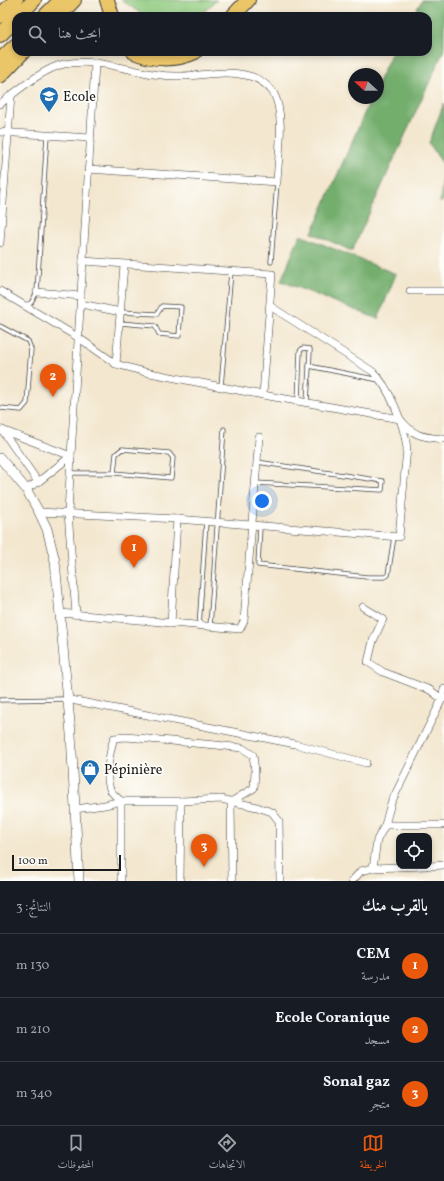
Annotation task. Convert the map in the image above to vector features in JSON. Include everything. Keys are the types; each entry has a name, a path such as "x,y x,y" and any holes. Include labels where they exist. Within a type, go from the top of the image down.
{"highway":[{"path":"0,16 16,0"},
{"path":"23,12 34,0"},
{"path":"50,12 61,0"},
{"path":"63,12 74,0"},
{"path":"107,0 111,12"},
{"path":"228,12 238,0"},
{"path":"238,12 248,0"},
{"path":"0,35 12,23"},
{"path":"0,60 12,55"},
{"path":"0,76 17,56"},
{"path":"151,56 164,59 182,56"}],"street":[{"path":"0,104 56,66 66,63 95,64 166,76 238,74 255,78 264,83 272,92 278,105 280,118 277,182 88,169"},
{"path":"76,614 68,514 95,64"},
{"path":"0,243 11,96"},
{"path":"0,132 90,138"},
{"path":"83,261 272,274 263,395"},
{"path":"116,364 124,265"},
{"path":"0,291 79,338 116,364 145,372 263,395 400,419"},
{"path":"410,291 444,291"},
{"path":"37,292 81,296"},
{"path":"80,304 121,312"},
{"path":"270,306 372,371 381,380 400,419 410,432 444,439"},
{"path":"39,512 178,519 260,527 399,537 407,448 400,419"},
{"path":"1,429 71,456"},
{"path":"1,429 38,482"},
{"path":"60,613 210,628 240,629 243,626 259,437"},
{"path":"26,490 71,456"},
{"path":"0,458 26,490 39,512 46,529 55,561 66,699 71,734 79,881"},
{"path":"171,624 178,519"},
{"path":"363,607 383,619 373,641 368,662 383,672 430,690 443,698"},
{"path":"373,868 377,840 385,825 391,803 443,698 444,689"},
{"path":"66,699 295,744 366,762"},
{"path":"121,881 121,801 110,790 108,778 110,748 114,738 126,737 242,748 253,755 255,771 254,788 232,802"},
{"path":"75,809 121,801 221,799 257,806 272,812 279,821 280,881"},
{"path":"180,881 181,801"},
{"path":"232,802 232,881"},
{"path":"385,825 444,825"},
{"path":"432,866 444,865"},
{"path":"352,881 361,871 373,868 396,867"}],"lane":[{"path":"25,305 33,301 37,292 46,135"},
{"path":"270,262 277,182"},
{"path":"222,387 231,272"},
{"path":"120,323 155,326 159,334 179,336 181,307 162,306 157,314 121,312"},
{"path":"0,326 28,341 31,349 27,403 21,410 0,408"},
{"path":"298,400 300,351 303,348 310,349 307,402"},
{"path":"309,366 381,380"},
{"path":"210,628 224,429"},
{"path":"70,473 114,473 171,478 173,458 169,453 122,449 116,454 114,473"},
{"path":"255,483 382,490 383,481 257,462"},
{"path":"199,627 206,522"},
{"path":"260,527 258,565 367,577 385,577 388,575 394,536"},
{"path":"0,700 66,699"}],"green space":[{"path":"121,0 217,0 204,12 139,12"},
{"path":"422,0 444,0 444,50 352,251 312,233 368,104 384,104 384,69 390,56 432,56 432,12 415,12"},
{"path":"444,103 444,166 429,143"},
{"path":"444,166 444,200 440,203"},
{"path":"300,235 396,274 378,319 281,281"}],"place":[{"name":"Ecole","path":"49,113"},
{"name":"Ecole Coranique","path":"53,397"},
{"name":"CEM","path":"134,568"},
{"name":"Pépinière","path":"90,786"},
{"name":"Sonal gaz","path":"204,867"}]}
